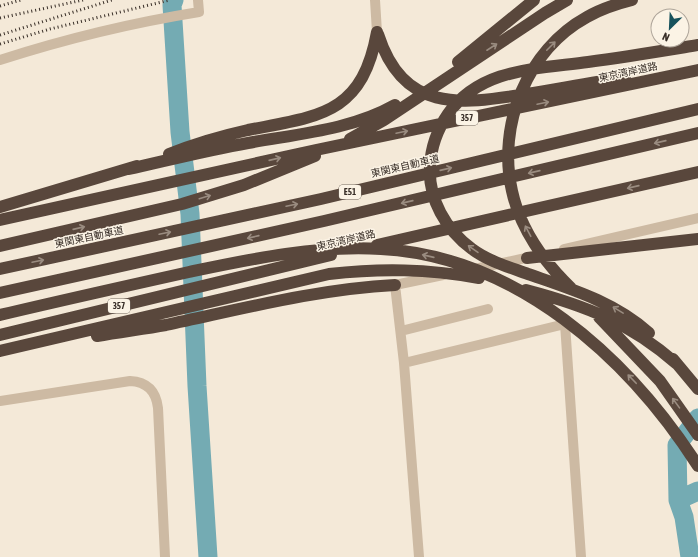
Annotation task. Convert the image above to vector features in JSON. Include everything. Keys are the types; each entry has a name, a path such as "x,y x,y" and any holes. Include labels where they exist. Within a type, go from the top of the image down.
{"highway":[{"path":"226,141 311,131 347,125 389,108 446,72 534,0"},
{"path":"0,246 182,204 244,185 321,154 384,120 545,13 568,0"},
{"path":"632,0 586,17 559,37 537,62 524,84 514,114 508,142 509,174 516,206 528,234 538,248 565,283 643,362 676,402 698,435"},
{"path":"377,32 382,48 389,60 409,83 432,97 454,102 474,102 592,82 698,70"},
{"path":"0,207 129,168 308,118 330,110 342,103 360,83 373,55 377,32"},
{"path":"698,45 591,62 525,70 487,81 462,97 443,120 435,139 430,168 433,194 442,216 450,229 472,249 509,267 592,297 611,306 641,326 698,388"},
{"name":"東京湾岸道路","path":"0,220 698,70"},
{"name":"東関東自動車道","path":"0,269 321,198 698,109"},
{"name":"E51","path":"0,293 324,221 698,133"},
{"name":"東京湾岸道路","path":"0,335 239,276 698,172"},
{"path":"527,258 698,239"},
{"path":"0,314 233,263 302,252 353,248 382,248 413,252 447,260 519,290 566,321 592,341 644,392 677,433 698,466"},
{"path":"0,351 45,342 243,293 329,274 357,271 429,270 485,278 568,302 620,323 657,347 677,364"},
{"path":"45,342 88,338 164,325 246,307 332,291 395,285"}],"street":[{"path":"0,60 37,48 146,20 199,12 198,0"},
{"path":"375,0 377,32"},
{"path":"419,557 404,363 395,285 527,258 698,218"},
{"path":"401,331 488,309"},
{"path":"404,363 565,324 581,557"},
{"path":"0,401 130,381 143,383 149,388 154,394 158,408 165,557"}],"waterway":[{"path":"174,0 172,5 180,132 190,214 197,386 208,557"},
{"path":"690,557 684,517 678,500 677,445 698,418"},
{"path":"678,500 698,491"}],"railway":[{"path":"0,6 21,0"},
{"path":"0,18 83,0"},
{"path":"0,35 112,0"},
{"path":"0,44 50,29 170,0"}]}
